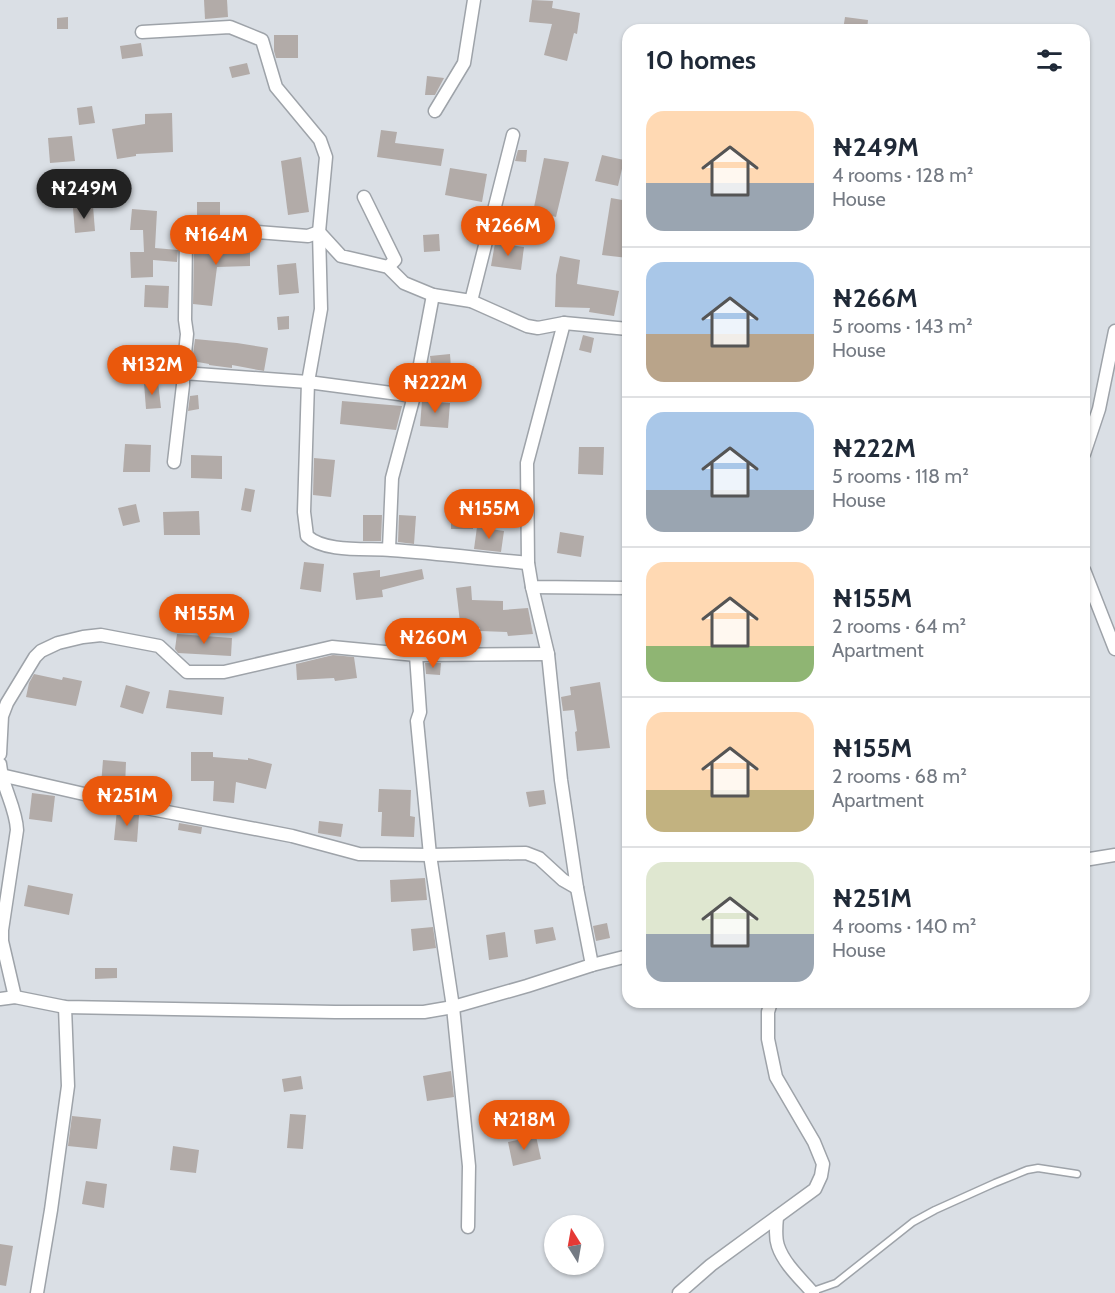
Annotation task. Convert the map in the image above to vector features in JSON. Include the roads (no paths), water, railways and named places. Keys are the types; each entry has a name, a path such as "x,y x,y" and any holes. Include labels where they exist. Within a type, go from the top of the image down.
{"street":[{"path":"435,111 464,63 474,0"},
{"path":"142,32 230,27 262,40 276,87 320,140 326,157 319,232 321,309 308,382 304,512 307,536 325,545 356,550 389,549 528,563"},
{"path":"471,301 513,135"},
{"path":"364,197 394,260 388,267"},
{"path":"174,462 187,334 185,320 186,235 257,232 308,236 319,232"},
{"path":"319,232 341,256 388,267 404,283 433,294 471,301 527,326 538,328 564,323 622,328"},
{"path":"389,549 392,478 414,396 433,294"},
{"path":"564,323 527,463 528,563 531,587 549,654 561,780 577,888 592,964"},
{"path":"1090,436 1099,409 1114,345 1115,331"},
{"path":"183,372 308,382 414,396"},
{"path":"1090,585 1115,649"},
{"path":"531,587 622,588"},
{"path":"0,754 2,716 35,657 41,651 58,643 83,637 100,635 159,646 188,672 224,672 332,647 416,656 549,654"},
{"path":"416,656 420,712 417,721 430,855 453,1007 469,1166 468,1227"},
{"path":"0,770 141,807 292,836 359,854 526,854 539,858 563,880 577,888"},
{"path":"0,770 17,820 2,930 15,997"},
{"path":"1090,859 1115,855"},
{"path":"0,999 15,997 65,1007 424,1012 453,1007 527,986 592,964 622,957"},
{"path":"37,1293 68,1086 65,1007"},
{"path":"679,1293 711,1265 814,1189 821,1176 823,1164 814,1142 776,1077 768,1039 769,1008"},
{"path":"777,1217 777,1246 784,1260 812,1292"}],"lane":[{"path":"812,1292 836,1283 913,1222 995,1183 1038,1168 1077,1174"}]}
